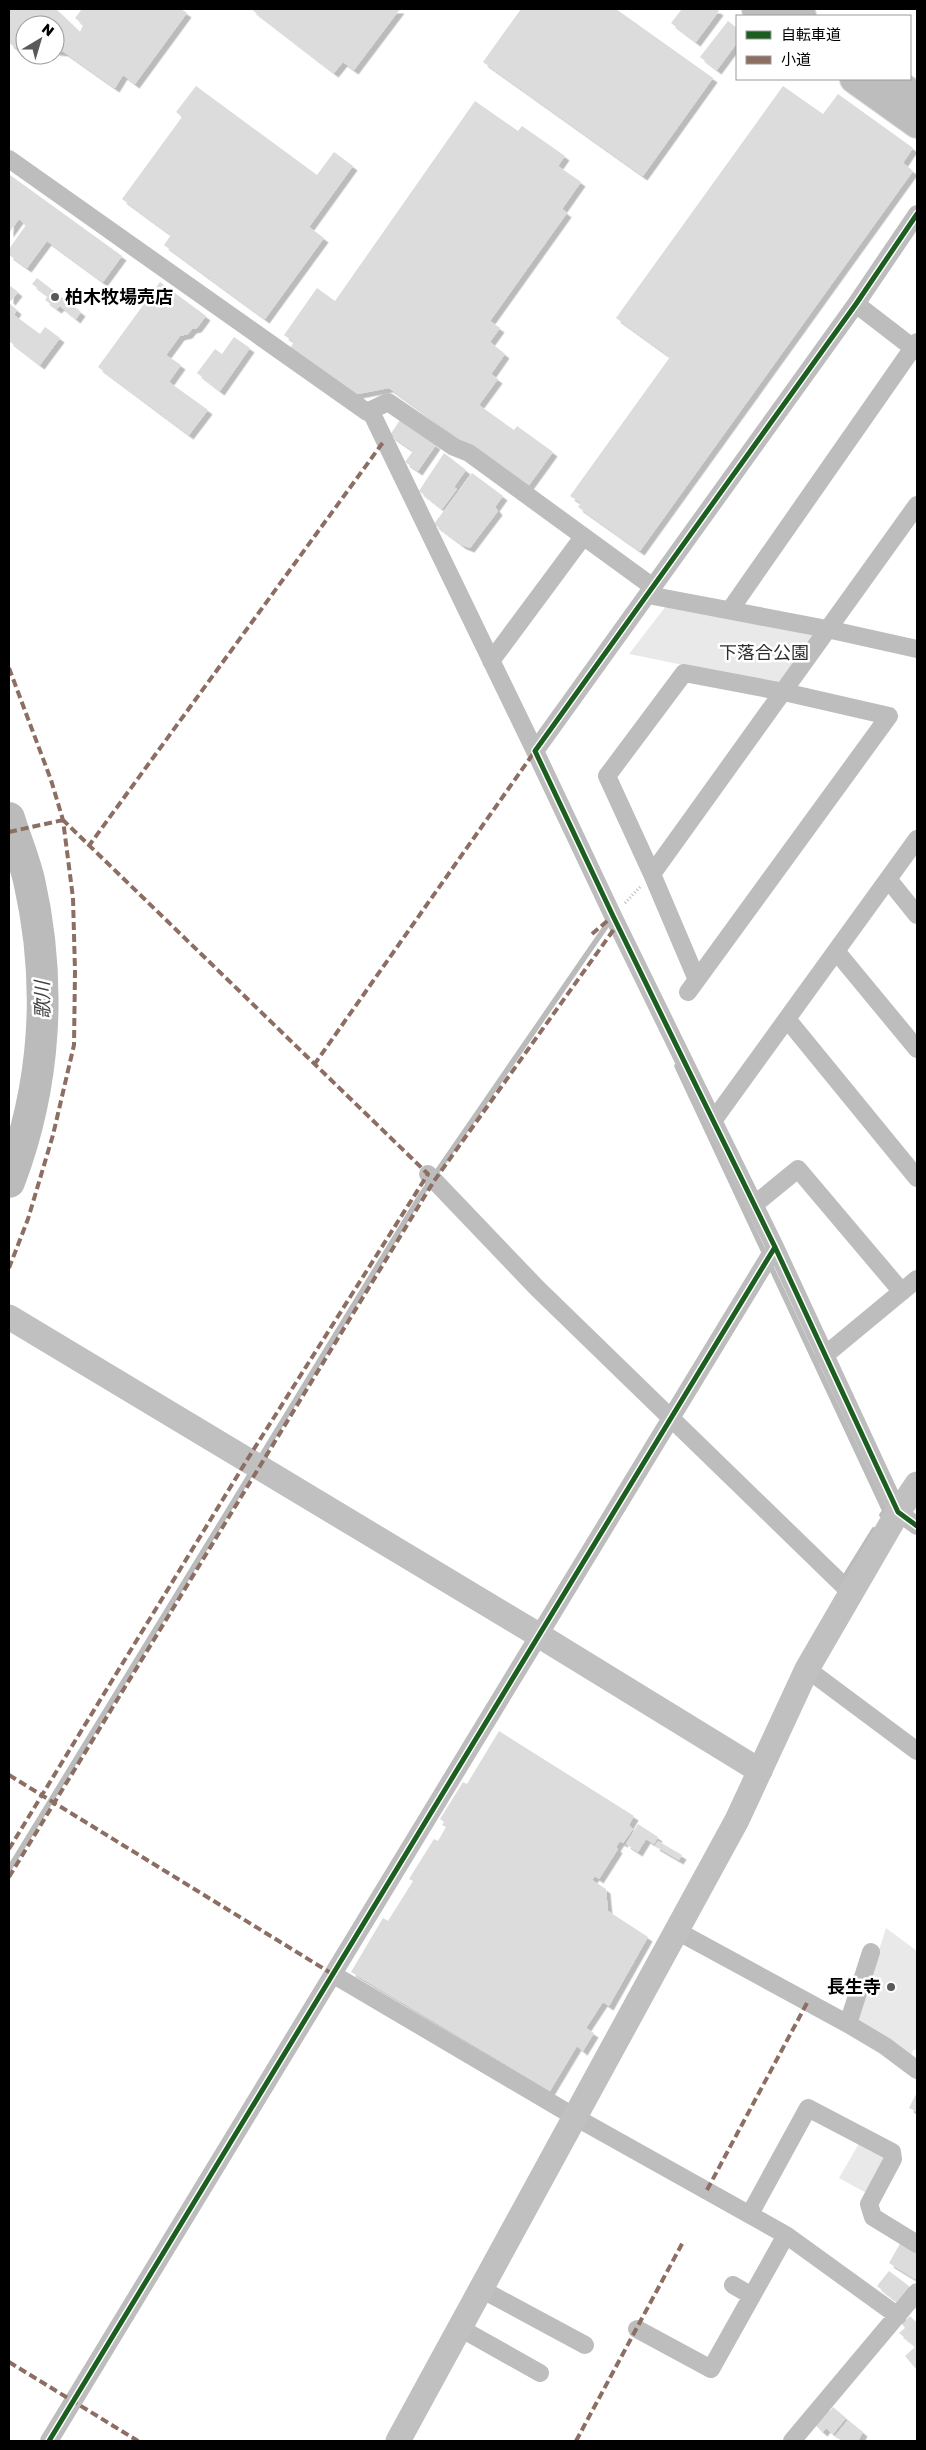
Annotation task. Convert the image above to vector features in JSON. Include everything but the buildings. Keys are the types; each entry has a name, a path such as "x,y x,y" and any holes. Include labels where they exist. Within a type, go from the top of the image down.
{"main road":[{"path":"855,80 917,124"},
{"path":"892,80 917,97"}],"street":[{"path":"9,159 372,414 613,916 775,1247 898,1512 917,1526"},
{"path":"535,751 856,304 917,214"},
{"path":"730,610 916,347 856,304"},
{"path":"367,412 388,402 454,447 469,453 583,537 650,591 730,610 917,649"},
{"path":"652,874 917,505"},
{"path":"491,661 583,537"},
{"path":"684,673 784,692 889,716 692,986 652,874 608,776 684,673"},
{"path":"713,1121 917,839"},
{"path":"888,879 917,915"},
{"path":"836,951 917,1049"},
{"path":"787,1019 917,1178"},
{"path":"754,1205 798,1169 902,1292"},
{"path":"428,1174 538,1288 850,1592"},
{"path":"49,2441 334,1975 461,1760 540,1636 775,1247"},
{"path":"824,1356 917,1279"},
{"path":"9,1317 540,1636 760,1771"},
{"path":"398,2441 737,1820 807,1669 850,1592 917,1484"},
{"path":"807,1669 917,1751"},
{"path":"677,1931 848,2024 885,2046 917,2070"},
{"path":"848,2024 871,1952"},
{"path":"334,1975 575,2117 786,2235 898,2316"},
{"path":"750,2214 808,2108 892,2152 893,2159 869,2204 872,2217 917,2244"},
{"path":"637,2329 711,2370 786,2235"},
{"path":"733,2285 752,2296"},
{"path":"481,2288 585,2345"},
{"path":"800,2438 917,2292"},
{"path":"460,2328 540,2373"}],"path":[{"path":"613,916 652,874"}],"green space":[{"name":"下落合公園","path":"666,606 815,633 781,685 629,654"},
{"name":"長生寺","path":"886,1928 917,1951 917,2050 913,2050 910,2057 856,2023"},
{"path":"861,2140 885,2155 868,2194 839,2178"}],"waterway":[{"name":"歌川","path":"9,818 29,880 41,957 43,995 38,1071 31,1108 9,1182"},
{"path":"259,1460 421,1195 609,922"},
{"path":"677,1066 885,1511 882,1515"},
{"path":"9,1869 253,1470"},
{"path":"846,1575 874,1530"}],"marked path":[{"path":"88,847 384,441"},
{"path":"9,668 51,780 63,820 73,898 75,971 74,1045 53,1135 28,1219 9,1268"},
{"path":"314,1065 535,751"},
{"path":"9,832 63,820"},
{"path":"9,1849 247,1460 428,1174 63,820"},
{"path":"592,934 613,916"},
{"path":"9,1877 434,1181 617,925"},
{"path":"9,1775 334,1975"},
{"path":"707,2190 807,2003"},
{"path":"576,2441 683,2242"},
{"path":"9,2362 138,2441"}],"cycle path":[{"path":"917,214 856,304 535,751 613,916 775,1247 898,1512 917,1526"},
{"path":"49,2441 775,1247"}],"place":[{"name":"柏木牧場売店","path":"55,297"},
{"name":"長生寺","path":"891,1987"}]}
